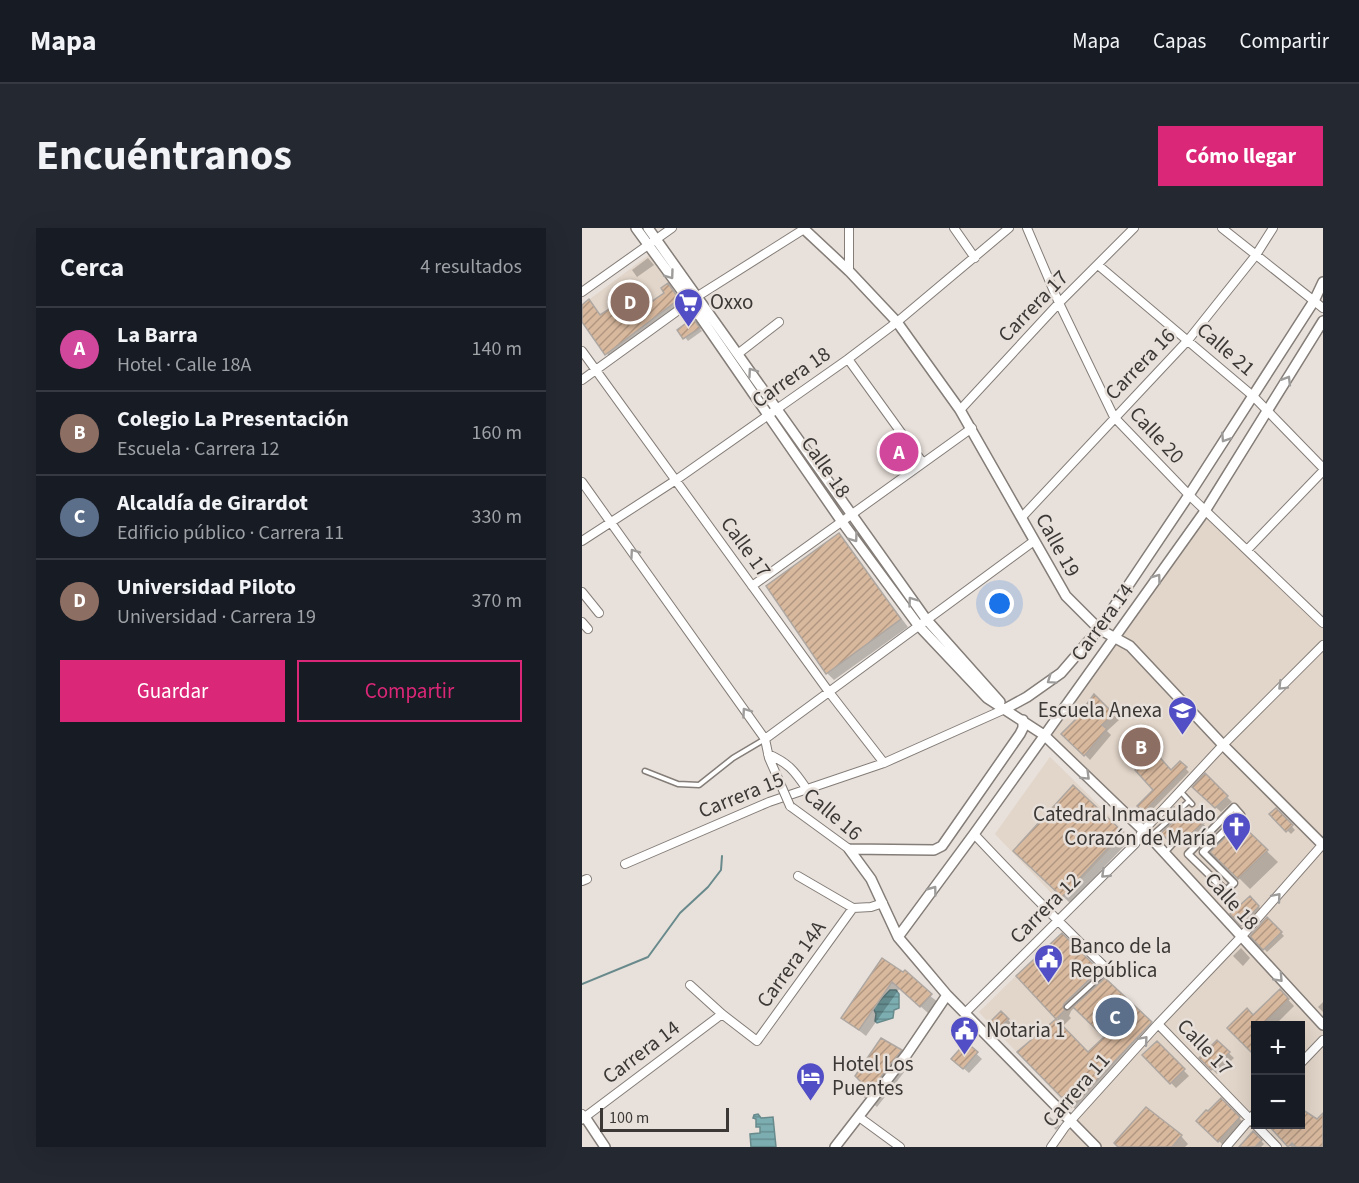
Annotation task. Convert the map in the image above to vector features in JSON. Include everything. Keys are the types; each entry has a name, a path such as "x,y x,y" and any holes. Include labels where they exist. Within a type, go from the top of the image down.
{"street":[{"name":"Calle 18","path":"636,228 699,296 851,515 922,622"},
{"name":"Calle 18","path":"648,228 652,243 690,302 842,522 922,622 1005,709 1044,735 1165,853 1323,1024"},
{"path":"582,292 672,228"},
{"path":"582,380 690,302 804,228"},
{"name":"Calle 19","path":"804,228 897,322 960,410 1066,596 1099,629 1130,646 1223,745 1323,845"},
{"path":"849,228 849,271"},
{"path":"954,228 975,258"},
{"name":"Carrera 18","path":"582,541 676,480 848,359 897,322 1009,228"},
{"name":"Calle 20","path":"1027,228 1059,303 1114,417 1205,511 1323,623"},
{"name":"Carrera 17","path":"960,410 1059,303 1134,228"},
{"path":"1222,228 1323,308"},
{"name":"Carrera 16","path":"1022,517 1189,339 1256,255 1273,228"},
{"name":"Calle 21","path":"1098,265 1189,339 1252,396 1323,470"},
{"name":"Carrera 14","path":"1005,709 1027,697 1061,673 1099,629 1189,495 1314,301 1323,282"},
{"name":"Carrera 14","path":"898,937 1205,511 1323,321"},
{"path":"739,353 778,322"},
{"name":"Calle 17","path":"582,351 829,692 884,763"},
{"path":"848,359 923,463"},
{"path":"752,586 972,428"},
{"path":"1247,550 1323,470"},
{"name":"Calle 16","path":"582,482 765,739 768,754 790,806 849,849 871,879 898,937 947,995 1096,1147"},
{"path":"765,739 1034,541"},
{"path":"582,592 599,613"},
{"name":"Carrera 12","path":"965,1013 1146,835 1180,791 1323,645"},
{"name":"Carrera 15","path":"625,864 724,820 806,788 884,763 1005,709"},
{"path":"849,849 934,850 942,846 1020,734 1023,720"},
{"path":"768,754 785,761 806,788"},
{"path":"1234,807 1241,815 1203,852 1234,883 1226,891 1188,854 1234,807"},
{"path":"974,834 1037,902 1059,920 1107,969 1105,972"},
{"name":"Carrera 11","path":"1051,1147 1071,1121 1158,1024 1241,937 1323,845"},
{"path":"798,876 854,908 871,907 883,903"},
{"name":"Carrera 14A","path":"722,1014 757,1041 854,908"},
{"path":"690,985 722,1014"},
{"path":"835,1147 907,1054 947,995"},
{"name":"Carrera 14","path":"583,1117 722,1014"},
{"name":"Calle 17","path":"1158,1024 1277,1147"},
{"path":"1305,1057 1323,1040"},
{"path":"583,1117 605,1147"},
{"path":"859,1117 900,1147"},
{"path":"1226,1147 1249,1119"}],"lane":[{"path":"645,771 678,784 699,785 733,758 765,739"},
{"path":"1178,810 1191,802 1180,791"},
{"path":"1146,835 1162,829 1168,820"},
{"path":"1165,853 1174,843 1172,838"},
{"path":"1067,1007 1105,972"}],"shaded area":[{"path":"649,255 680,299 605,355 582,322 582,305"},
{"path":"1205,511 1323,623 1323,1147 1051,1147 1241,937 1148,834 1045,736"},
{"path":"1050,757 1126,832 1060,902 995,834"},
{"path":"1016,976 1056,1018 1071,1005 1121,1056 1071,1110 979,1012"}],"water":[{"path":"890,990 896,990 899,994 899,1008 894,1010 893,1018 877,1023 873,1008"},
{"path":"758,1114 761,1118 773,1117 776,1147 751,1147 750,1134 760,1133 760,1127 756,1127 756,1119 753,1118"}],"building":[{"path":"668,283 679,299 605,355 582,322 582,305 589,299 600,315 623,300 633,314 664,293 661,288"},
{"name":"Oxxo","path":"693,318 700,328 683,339 677,330"},
{"path":"898,438 912,458 896,469 883,448"},
{"path":"839,533 901,619 826,674 766,586"},
{"path":"1094,694 1114,714 1102,725 1107,729 1084,756 1061,734 1077,718"},
{"path":"1155,752 1171,770 1180,761 1187,767 1144,812 1137,806 1153,790 1135,770"},
{"path":"1205,773 1228,796 1215,808 1192,787"},
{"path":"1073,785 1123,832 1062,897 1013,851"},
{"path":"1174,807 1176,815 1181,814 1186,818 1194,812 1204,823 1185,839 1179,832 1175,836 1169,835 1169,841 1161,833 1173,822 1171,816 1164,817"},
{"path":"1276,808 1293,825 1286,832 1269,814"},
{"name":"Catedral Inmaculado Corazón de María","path":"1240,823 1268,850 1238,879 1210,852"},
{"path":"1250,896 1259,906 1241,926 1230,914"},
{"path":"1267,917 1282,932 1263,950 1250,936"},
{"path":"1062,933 1099,970 1064,1004 1065,1010 1056,1019 1016,976"},
{"path":"882,958 903,972 905,970 932,994 920,1007 892,982 859,1030 841,1018"},
{"path":"1105,978 1152,1022 1071,1107 1017,1052 1056,1019 1088,1052 1104,1037 1073,1007"},
{"path":"1280,989 1289,999 1266,1021 1251,1021 1251,1052 1227,1028 1247,1008 1253,1015"},
{"path":"1001,1011 1009,1019 996,1031 989,1023"},
{"path":"881,1038 902,1050 865,1097 856,1090 861,1082 855,1076"},
{"path":"1217,1040 1230,1052 1211,1070 1199,1058"},
{"path":"1157,1041 1185,1069 1170,1084 1142,1055"},
{"name":"Notaria 1","path":"966,1042 978,1052 963,1069 951,1059"},
{"path":"1221,1098 1240,1117 1218,1142 1196,1121"},
{"path":"1146,1107 1182,1135 1172,1147 1118,1147 1114,1143"},
{"path":"1305,1111 1317,1119 1323,1113 1323,1147 1296,1147 1292,1143 1288,1147 1272,1129 1305,1129"},
{"path":"1253,1131 1262,1140 1255,1147 1239,1147"}],"waterway":[{"path":"582,984 648,957 680,913 708,887 721,870 722,856"}],"place":[{"name":"Universidad Piloto","path":"630,302"},
{"name":"Oxxo","path":"689,328"},
{"name":"La Barra","path":"899,452"},
{"name":"Escuela Anexa","path":"1183,736"},
{"name":"Colegio La Presentación","path":"1141,747"},
{"name":"Catedral Inmaculado Corazón de María","path":"1237,852"},
{"name":"Banco de la República","path":"1049,984"},
{"name":"Alcaldía de Girardot","path":"1115,1017"},
{"name":"Notaria 1","path":"965,1056"},
{"name":"Hotel Los Puentes","path":"811,1102"}]}
